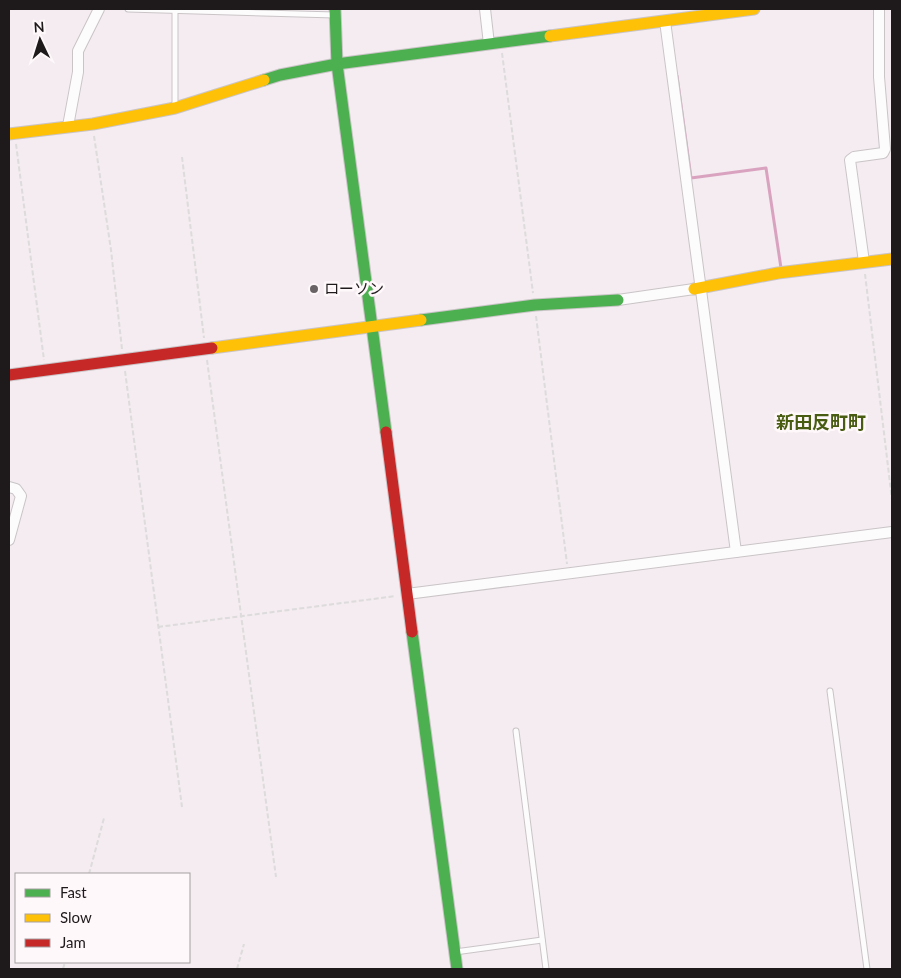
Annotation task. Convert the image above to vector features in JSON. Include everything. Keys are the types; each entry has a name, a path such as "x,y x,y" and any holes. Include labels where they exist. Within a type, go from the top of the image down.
{"street":[{"path":"68,126 78,72 78,51 99,9"},
{"path":"485,9 495,43"},
{"path":"12,134 93,124 175,108 206,100 280,75 337,64 665,21 720,11 754,9"},
{"path":"864,262 850,160 854,157 883,153 885,149 879,78 879,9"},
{"path":"335,12 337,64 457,969"},
{"path":"665,21 697,289 736,552"},
{"path":"9,375 535,306 618,300 697,289 778,273 892,259"},
{"path":"9,487 16,489 21,496 9,540"},
{"path":"407,594 569,575 892,532"}],"lane":[{"path":"128,9 335,12"},
{"path":"175,10 175,108"},
{"path":"830,691 867,969"},
{"path":"516,732 546,969"},
{"path":"454,952 542,940"}],"path":[{"path":"495,43 535,306 569,575"},
{"path":"93,124 111,250 123,360 182,807"},
{"path":"12,134 45,370"},
{"path":"182,156 205,349 276,877"},
{"path":"864,262 892,500"},
{"path":"158,627 407,594"},
{"path":"89,873 104,818"},
{"path":"237,969 244,944"}],"waterway":[{"path":"677,76 691,178 766,168 781,268"}],"traffic: fast":[{"path":"335,9 337,64 386,432"},
{"path":"264,80 337,64 550,36"},
{"path":"421,320 535,305 618,300"},
{"path":"412,632 457,969"}],"traffic: slow":[{"path":"550,36 754,9"},
{"path":"9,134 93,124 175,108 264,80"},
{"path":"694,289 778,273 892,259"},
{"path":"212,348 421,320"}],"traffic: jam":[{"path":"9,375 212,348"},
{"path":"386,432 412,632"}],"place":[{"name":"ローソン","path":"314,289"}],"district":[{"name":"新田反町町","path":"821,423"}]}
